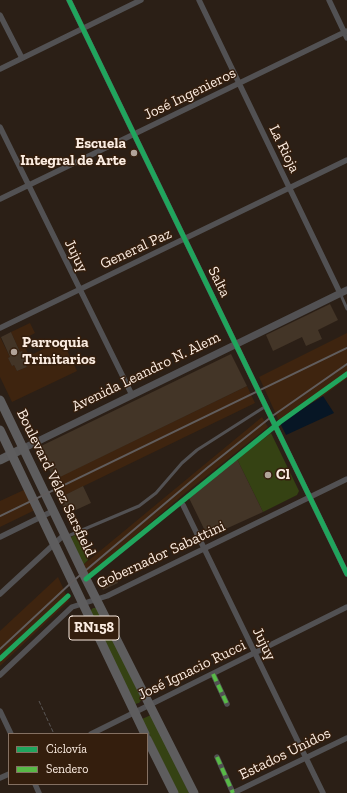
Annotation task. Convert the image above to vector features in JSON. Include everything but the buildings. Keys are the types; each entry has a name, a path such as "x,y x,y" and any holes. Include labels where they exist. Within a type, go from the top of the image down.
{"highway":[{"name":"Boulevard Vélez Sarsfield","path":"0,400 96,599 151,704 194,793"},
{"name":"Boulevard Vélez Sarsfield","path":"0,430 144,733"},
{"path":"148,741 174,793"}],"main road":[{"name":"Avenida Leandro N. Alem","path":"0,460 24,448"}],"street":[{"name":"Salta","path":"69,0 347,574"},
{"path":"0,69 141,0"},
{"name":"La Rioja","path":"198,0 340,293"},
{"path":"329,0 346,34"},
{"path":"0,15 22,58"},
{"name":"José Ingenieros","path":"0,199 239,83 346,34"},
{"name":"Jujuy","path":"0,127 132,395"},
{"name":"General Paz","path":"0,328 185,240 347,160"},
{"name":"Avenida Leandro N. Alem","path":"24,448 347,290"},
{"name":"Gobernador Sabattini","path":"0,675 72,607 107,596 347,479"},
{"name":"Jujuy","path":"183,505 323,793"},
{"path":"0,537 54,510"},
{"path":"0,594 54,543 65,535"},
{"name":"José Ignacio Rucci","path":"93,733 347,608"},
{"path":"213,674 227,704"},
{"path":"0,711 11,733"},
{"name":"Estados Unidos","path":"233,793 347,738"},
{"path":"217,757 233,793"}],"lane":[{"name":"La Rioja","path":"340,293 347,309"},
{"path":"65,535 139,506 156,493 182,463 197,450 266,406"}],"path":[{"path":"39,701 54,733"}],"shaded area":[{"path":"30,323 35,333 22,340 29,356 62,340 77,371 12,402 0,377 0,337 10,357 8,358 12,366 14,365 17,371 27,367 22,352 20,352 11,332"},
{"path":"347,333 347,378 323,396 280,423 259,377"},
{"path":"247,386 255,403 59,498 51,481"},
{"path":"262,417 268,427 184,494 88,576 83,565"},
{"path":"26,489 35,510 0,527 0,501"},
{"path":"58,577 69,601 0,666 0,631"}],"green space":[{"name":"Cl","path":"271,433 299,491 297,495 263,512 237,459"},
{"path":"76,534 88,560 83,565 70,538"},
{"path":"93,608 97,608 142,699 139,703 135,704 90,611"},
{"path":"151,715 189,793 178,793 142,719"}],"water":[{"path":"323,396 334,413 286,435 280,423"}],"railway":[{"path":"0,516 347,348"},
{"path":"0,649 72,582 207,468 271,417 347,364"}],"marked path":[{"path":"213,674 227,704"},
{"path":"217,757 233,793"}],"cycle path":[{"path":"69,0 347,574"},
{"path":"86,579 280,422 347,374"},
{"path":"0,659 68,596"}],"place":[{"name":"Escuela Integral de Arte","path":"134,153"},
{"name":"Parroquia Trinitarios","path":"14,352"},
{"name":"Cl","path":"268,475"}]}
